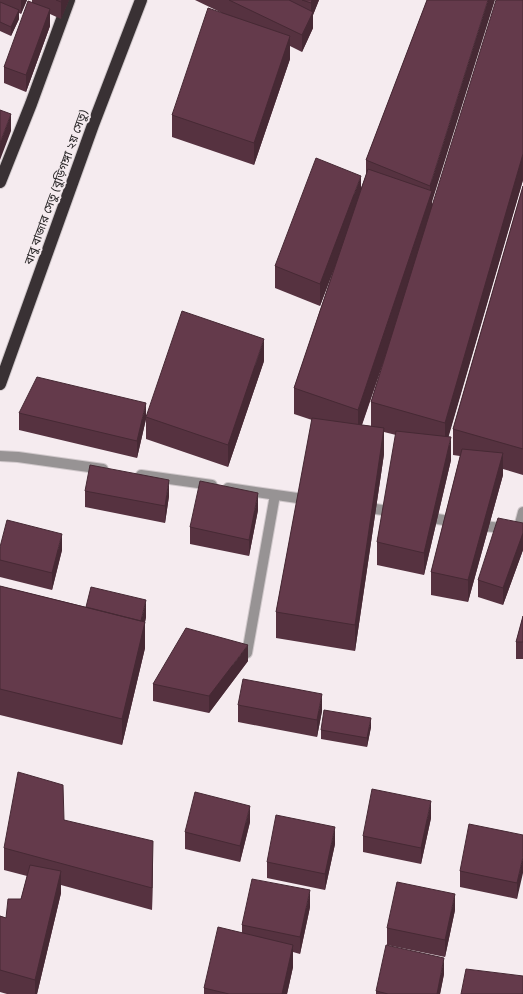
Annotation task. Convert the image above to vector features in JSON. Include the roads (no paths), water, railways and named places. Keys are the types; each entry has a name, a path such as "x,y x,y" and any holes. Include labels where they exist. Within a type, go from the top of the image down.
{"highway":[{"path":"0,182 31,104 69,0"},
{"name":"বাবু বাজার সেতু (বুড়িগঙ্গা ২য় সেতু)","path":"0,384 90,133 141,0"}],"street":[{"path":"0,456 18,457 111,470"},
{"path":"134,474 322,502"},
{"path":"247,653 275,494"},
{"path":"353,506 520,531 523,512"}]}
